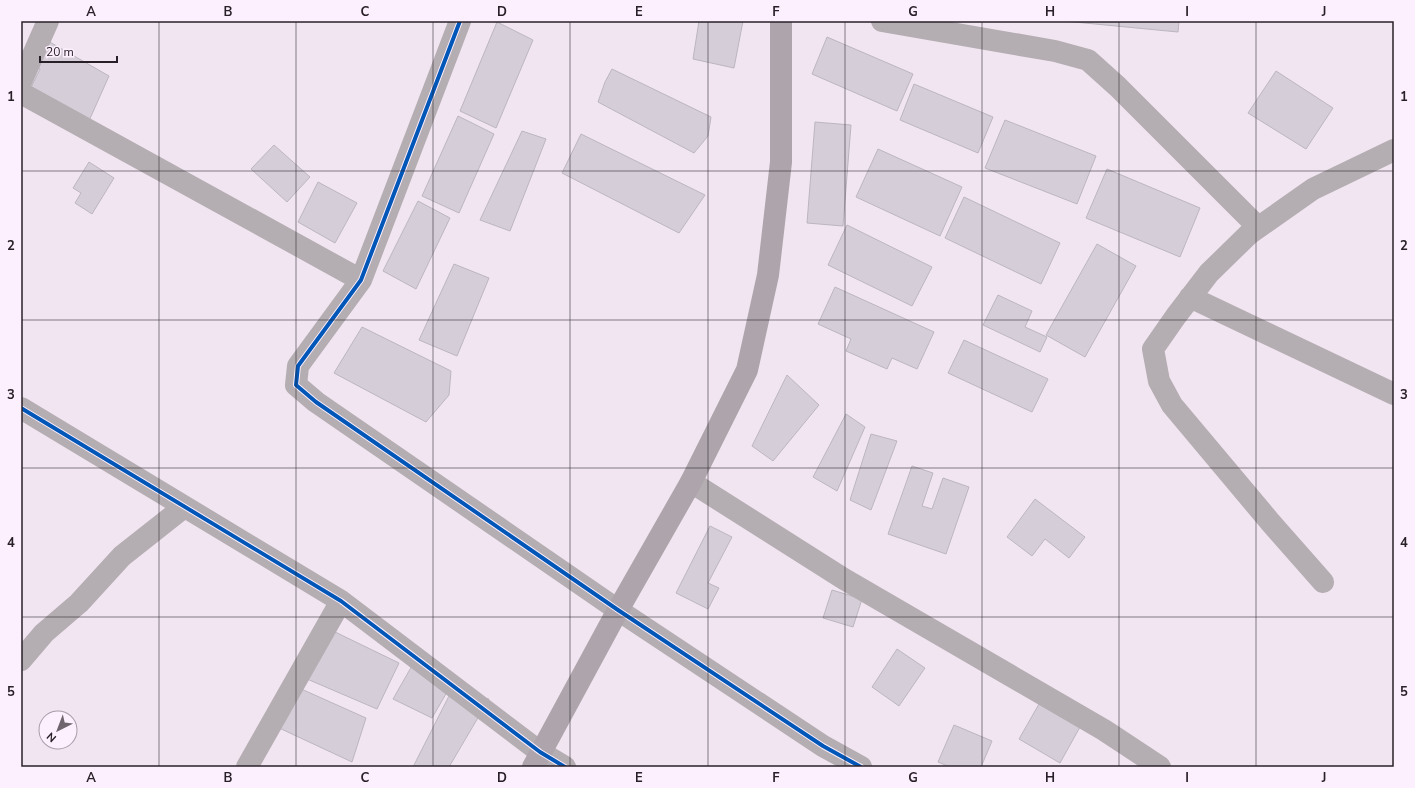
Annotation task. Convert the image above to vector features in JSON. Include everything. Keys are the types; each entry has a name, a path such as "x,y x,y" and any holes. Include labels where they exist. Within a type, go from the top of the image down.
{"main road":[{"path":"537,760 618,610 691,482 747,370 768,275 781,162 781,21"}],"street":[{"path":"21,82 48,21"},
{"path":"460,21 361,280 298,366 296,385 316,402 618,610 823,746 861,767"},
{"path":"882,21 1055,51 1088,60 1118,87 1258,227"},
{"path":"21,93 361,280"},
{"path":"1323,582 1172,405 1159,381 1153,349 1209,273 1249,234 1313,190 1394,150"},
{"path":"1190,297 1394,394"},
{"path":"21,408 341,601 537,760 565,767"},
{"path":"691,482 844,579 1104,730 1160,767"},
{"path":"21,660 44,633 79,603 122,556 184,506"},
{"path":"247,767 341,601"}],"building":[{"path":"699,21 743,21 734,68 693,59"},
{"path":"1064,21 1179,21 1178,32"},
{"path":"497,22 533,40 496,128 460,111"},
{"path":"41,37 109,76 88,123 27,96 40,69 30,62"},
{"path":"827,37 913,74 897,111 812,74"},
{"path":"612,69 711,117 708,136 694,153 598,102 605,82"},
{"path":"1276,71 1333,108 1306,149 1248,113"},
{"path":"914,84 993,117 978,153 900,120"},
{"path":"458,116 494,134 459,213 422,196"},
{"path":"1005,120 1096,156 1077,204 985,168"},
{"path":"815,122 851,125 843,226 807,223"},
{"path":"522,131 546,139 510,231 480,220"},
{"path":"581,134 705,195 679,233 562,173"},
{"path":"274,145 310,177 287,202 251,169"},
{"path":"878,149 962,187 940,236 856,197"},
{"path":"89,162 114,178 92,214 75,203 81,193 73,188"},
{"path":"1107,169 1200,208 1180,257 1086,218"},
{"path":"318,182 357,203 335,243 298,222"},
{"path":"964,197 1060,243 1041,284 945,238"},
{"path":"418,201 450,218 416,289 383,271"},
{"path":"847,225 932,267 912,306 828,265"},
{"path":"1097,244 1136,266 1085,357 1046,335"},
{"path":"454,264 489,278 457,356 419,340"},
{"path":"835,287 934,332 917,369 892,358 887,369 846,351 851,339 818,324"},
{"path":"998,295 1032,311 1025,327 1047,337 1040,352 983,325"},
{"path":"362,327 451,371 449,395 426,422 334,373"},
{"path":"964,340 1048,379 1032,412 948,373"},
{"path":"787,375 819,405 773,461 752,446"},
{"path":"846,414 865,427 837,491 813,477"},
{"path":"871,434 897,441 871,510 850,500"},
{"path":"912,466 933,473 922,506 932,509 943,478 969,487 946,554 888,534"},
{"path":"1035,499 1085,537 1069,558 1045,539 1032,556 1007,537"},
{"path":"710,526 732,537 708,583 719,588 708,609 676,593"},
{"path":"832,590 862,599 853,627 823,618"},
{"path":"331,630 399,663 377,709 307,679"},
{"path":"897,649 925,668 899,706 872,687"},
{"path":"413,664 454,680 432,718 393,699"},
{"path":"299,688 366,718 352,762 277,727"},
{"path":"451,692 489,699 449,767 413,767"},
{"path":"1039,704 1080,727 1060,763 1019,739"},
{"path":"954,725 992,741 981,767 950,767 938,762"}],"cycle path":[{"path":"460,21 361,280 298,366 296,385 316,402 618,610 823,746 861,767"},
{"path":"21,408 341,601 540,752 565,767"}]}
